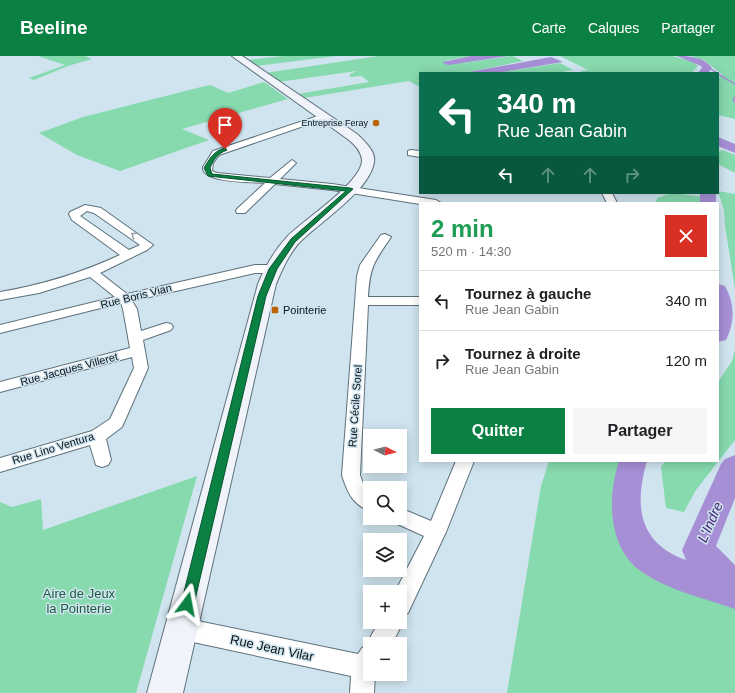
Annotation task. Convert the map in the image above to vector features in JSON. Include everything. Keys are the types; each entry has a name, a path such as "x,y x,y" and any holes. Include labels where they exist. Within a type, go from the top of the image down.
{"main road":[{"path":"165,693 262,296 273,269 293,240 362,178 366,170 368,156 360,144 324,116 236,56"}],"street":[{"path":"324,116 216,153 207,168 210,175 425,197 434,202"},
{"path":"241,211 292,163"},
{"path":"1,295 34,290 92,272 128,256 147,245 92,208 85,208 74,214 76,218 128,256"},
{"name":"Rue Cécile Sorel","path":"363,500 358,494 351,476 363,276 366,265 385,238"},
{"name":"Rue Boris Vian","path":"0,329 234,273 255,269 273,269"},
{"path":"92,272 125,298"},
{"name":"Rue Lino Ventura","path":"0,465 97,436 116,423 141,368 130,309 125,298"},
{"path":"361,301 419,301"},
{"name":"Rue Jacques Villeret","path":"0,387 136,344 166,327"},
{"path":"97,436 102,460"},
{"path":"407,591 436,532 465,462"},
{"path":"407,519 436,532"},
{"name":"Rue Jean Vilar","path":"181,631 363,661"},
{"name":"Rue Jean Vilar","path":"362,693 364,681"}],"green space":[{"path":"38,56 85,56 92,59 68,66 34,80 29,78 65,65"},
{"path":"283,56 336,56 256,66 248,60"},
{"path":"379,56 471,56 444,61 463,63 512,56 523,61 469,72 419,72 419,81 417,82 419,82 419,86 409,81 304,98 298,94 369,82 362,76 350,77 350,74 357,71 278,82 265,73"},
{"path":"560,56 673,56 693,62 698,66 692,72 580,71 588,70"},
{"path":"691,56 735,56 735,119 719,115 719,77 723,75 705,61"},
{"path":"560,63 573,70 562,72 502,72"},
{"path":"264,82 288,99 182,129 209,140 120,171 77,155 39,133 83,117 201,87 210,85 228,93"},
{"path":"723,150 735,155 735,173 719,165 719,152"},
{"path":"719,191 735,194 735,289 725,226 724,210"},
{"path":"669,194 703,197 702,202 656,202 657,198"},
{"path":"735,350 735,440 719,461 719,380 732,361"},
{"path":"549,462 624,462 615,499 627,548 649,566 735,602 735,693 507,693 541,486"},
{"path":"664,462 718,462 696,490 684,512 666,508 661,467"},
{"name":"Aire de Jeux la Pointerie","path":"197,476 136,693 0,693 0,502 12,507 41,499 43,530"}],"shaded area":[{"path":"471,56 508,56 449,65 444,64 443,62"},
{"path":"551,57 563,62 502,72 469,72"}],"waterway":[{"name":"L'Indre","path":"682,56 704,64 707,68 704,72"},
{"name":"L'Indre","path":"704,64 716,72"},
{"path":"719,75 735,84"},
{"path":"735,97 733,100 735,102"},
{"name":"L'Indre","path":"719,141 735,149"},
{"path":"708,194 708,202"},
{"path":"719,292 724,302 726,312 724,323 719,333"},
{"path":"633,462 627,485 627,512 629,526 640,549 649,558 668,569 690,578 735,592"},
{"name":"L'Indre","path":"735,467 731,472 698,550 735,589"}],"place":[{"name":"Entreprise Feray","path":"376,123"},
{"name":"Pointerie","path":"275,310"}],"route":[{"path":"187,604 262,296 273,269 293,240 350,189 210,175 207,172 207,168 211,161 216,153 225,149"}]}
